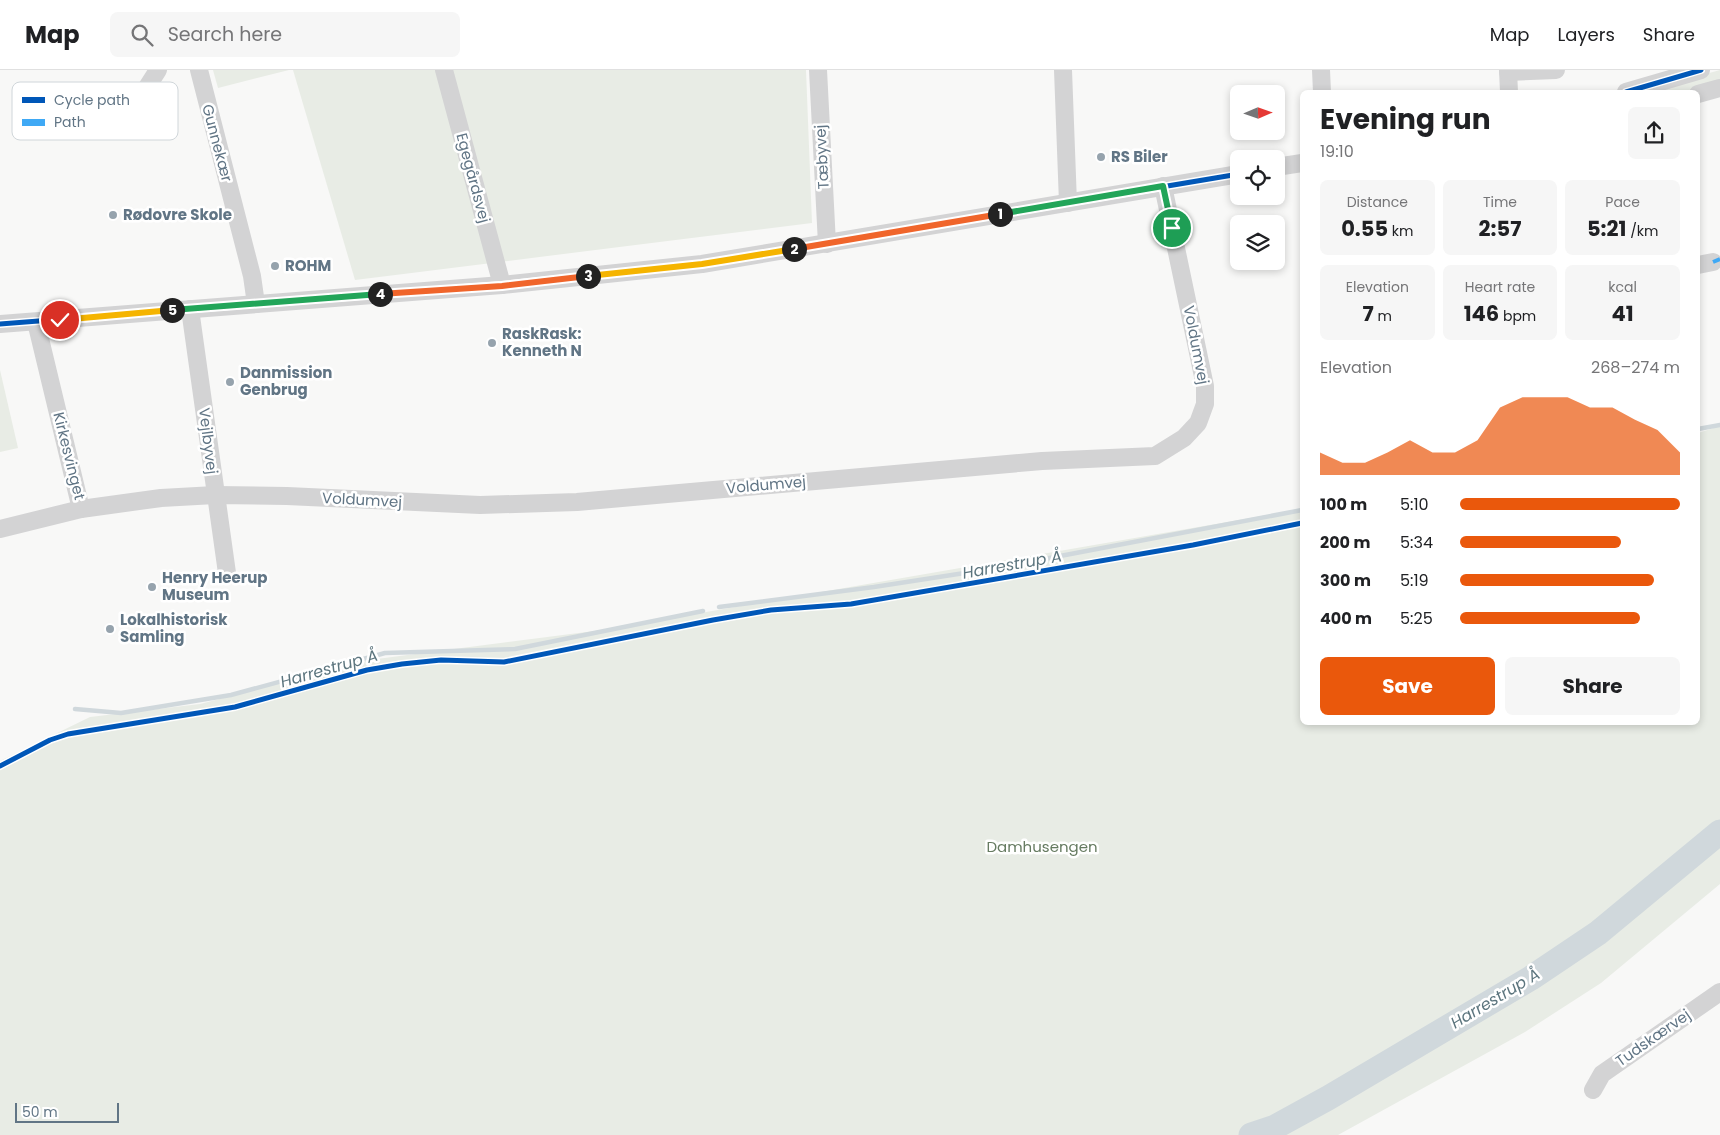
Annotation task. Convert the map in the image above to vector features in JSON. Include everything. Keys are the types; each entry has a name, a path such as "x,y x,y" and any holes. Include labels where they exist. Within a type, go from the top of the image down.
{"street":[{"path":"150,82 158,70"},
{"name":"Gunnekær","path":"199,70 252,276 256,304"},
{"name":"Egegårdsvej","path":"444,70 502,286"},
{"name":"Tæbyvej","path":"818,70 827,244"},
{"path":"1063,70 1068,203"},
{"path":"1322,70 1322,90"},
{"path":"1509,90 1508,71 1556,70"},
{"path":"1633,90 1701,70"},
{"path":"1700,93 1720,88"},
{"path":"1285,166 1300,163"},
{"path":"0,324 502,286 694,265 1230,175"},
{"name":"Voldumvej","path":"81,509 126,502 215,495 480,505 577,502 1042,461 1155,456 1184,438 1198,423 1205,404 1205,386 1163,186"},
{"name":"Vejlbyvej","path":"190,309 227,573"},
{"name":"Kirkesvinget","path":"0,529 81,509 36,322"},
{"name":"Tudskærvej","path":"1593,1090 1602,1074 1720,992"}],"green space":[{"path":"213,70 289,70 218,88"},
{"path":"293,70 806,70 812,223 355,280"},
{"path":"1720,70 1720,84 1690,90 1649,90"},
{"path":"0,370 18,448 0,452"},
{"name":"Damhusengen","path":"1720,426 1720,884 1601,983 1525,1032 1338,1135 0,1135 0,761 90,717 200,704 369,660 602,630 1300,509 1300,725 1700,725 1700,432"}],"waterway":[{"name":"Harrestrup Å","path":"1700,429 1720,425"},
{"name":"Harrestrup Å","path":"719,607 874,587 997,568 1300,510"},
{"name":"Harrestrup Å","path":"75,709 121,713 231,695 385,653 515,649 703,611"},
{"name":"Harrestrup Å","path":"1251,1135 1275,1127 1328,1098 1531,978 1598,933 1720,832"}],"marked path":[{"path":"1713,262 1720,259"}],"cycle path":[{"path":"1633,90 1701,70"},
{"path":"0,324 502,285 702,264 1230,176"},
{"path":"0,766 50,740 68,734 235,707 367,670 441,660 504,662 713,620 771,610 851,604 1193,545 1300,523"}],"place":[{"name":"RS Biler","path":"1101,157"},
{"name":"Rødovre Skole","path":"113,215"},
{"name":"ROHM","path":"275,266"},
{"name":"RaskRask: Kenneth N","path":"492,343"},
{"name":"Danmission Genbrug","path":"230,382"},
{"name":"Henry Heerup Museum","path":"152,587"},
{"name":"Lokalhistorisk Samling","path":"110,629"}],"route":[{"path":"60,320 344,296 502,286 702,264 1163,186 1172,228"}]}
